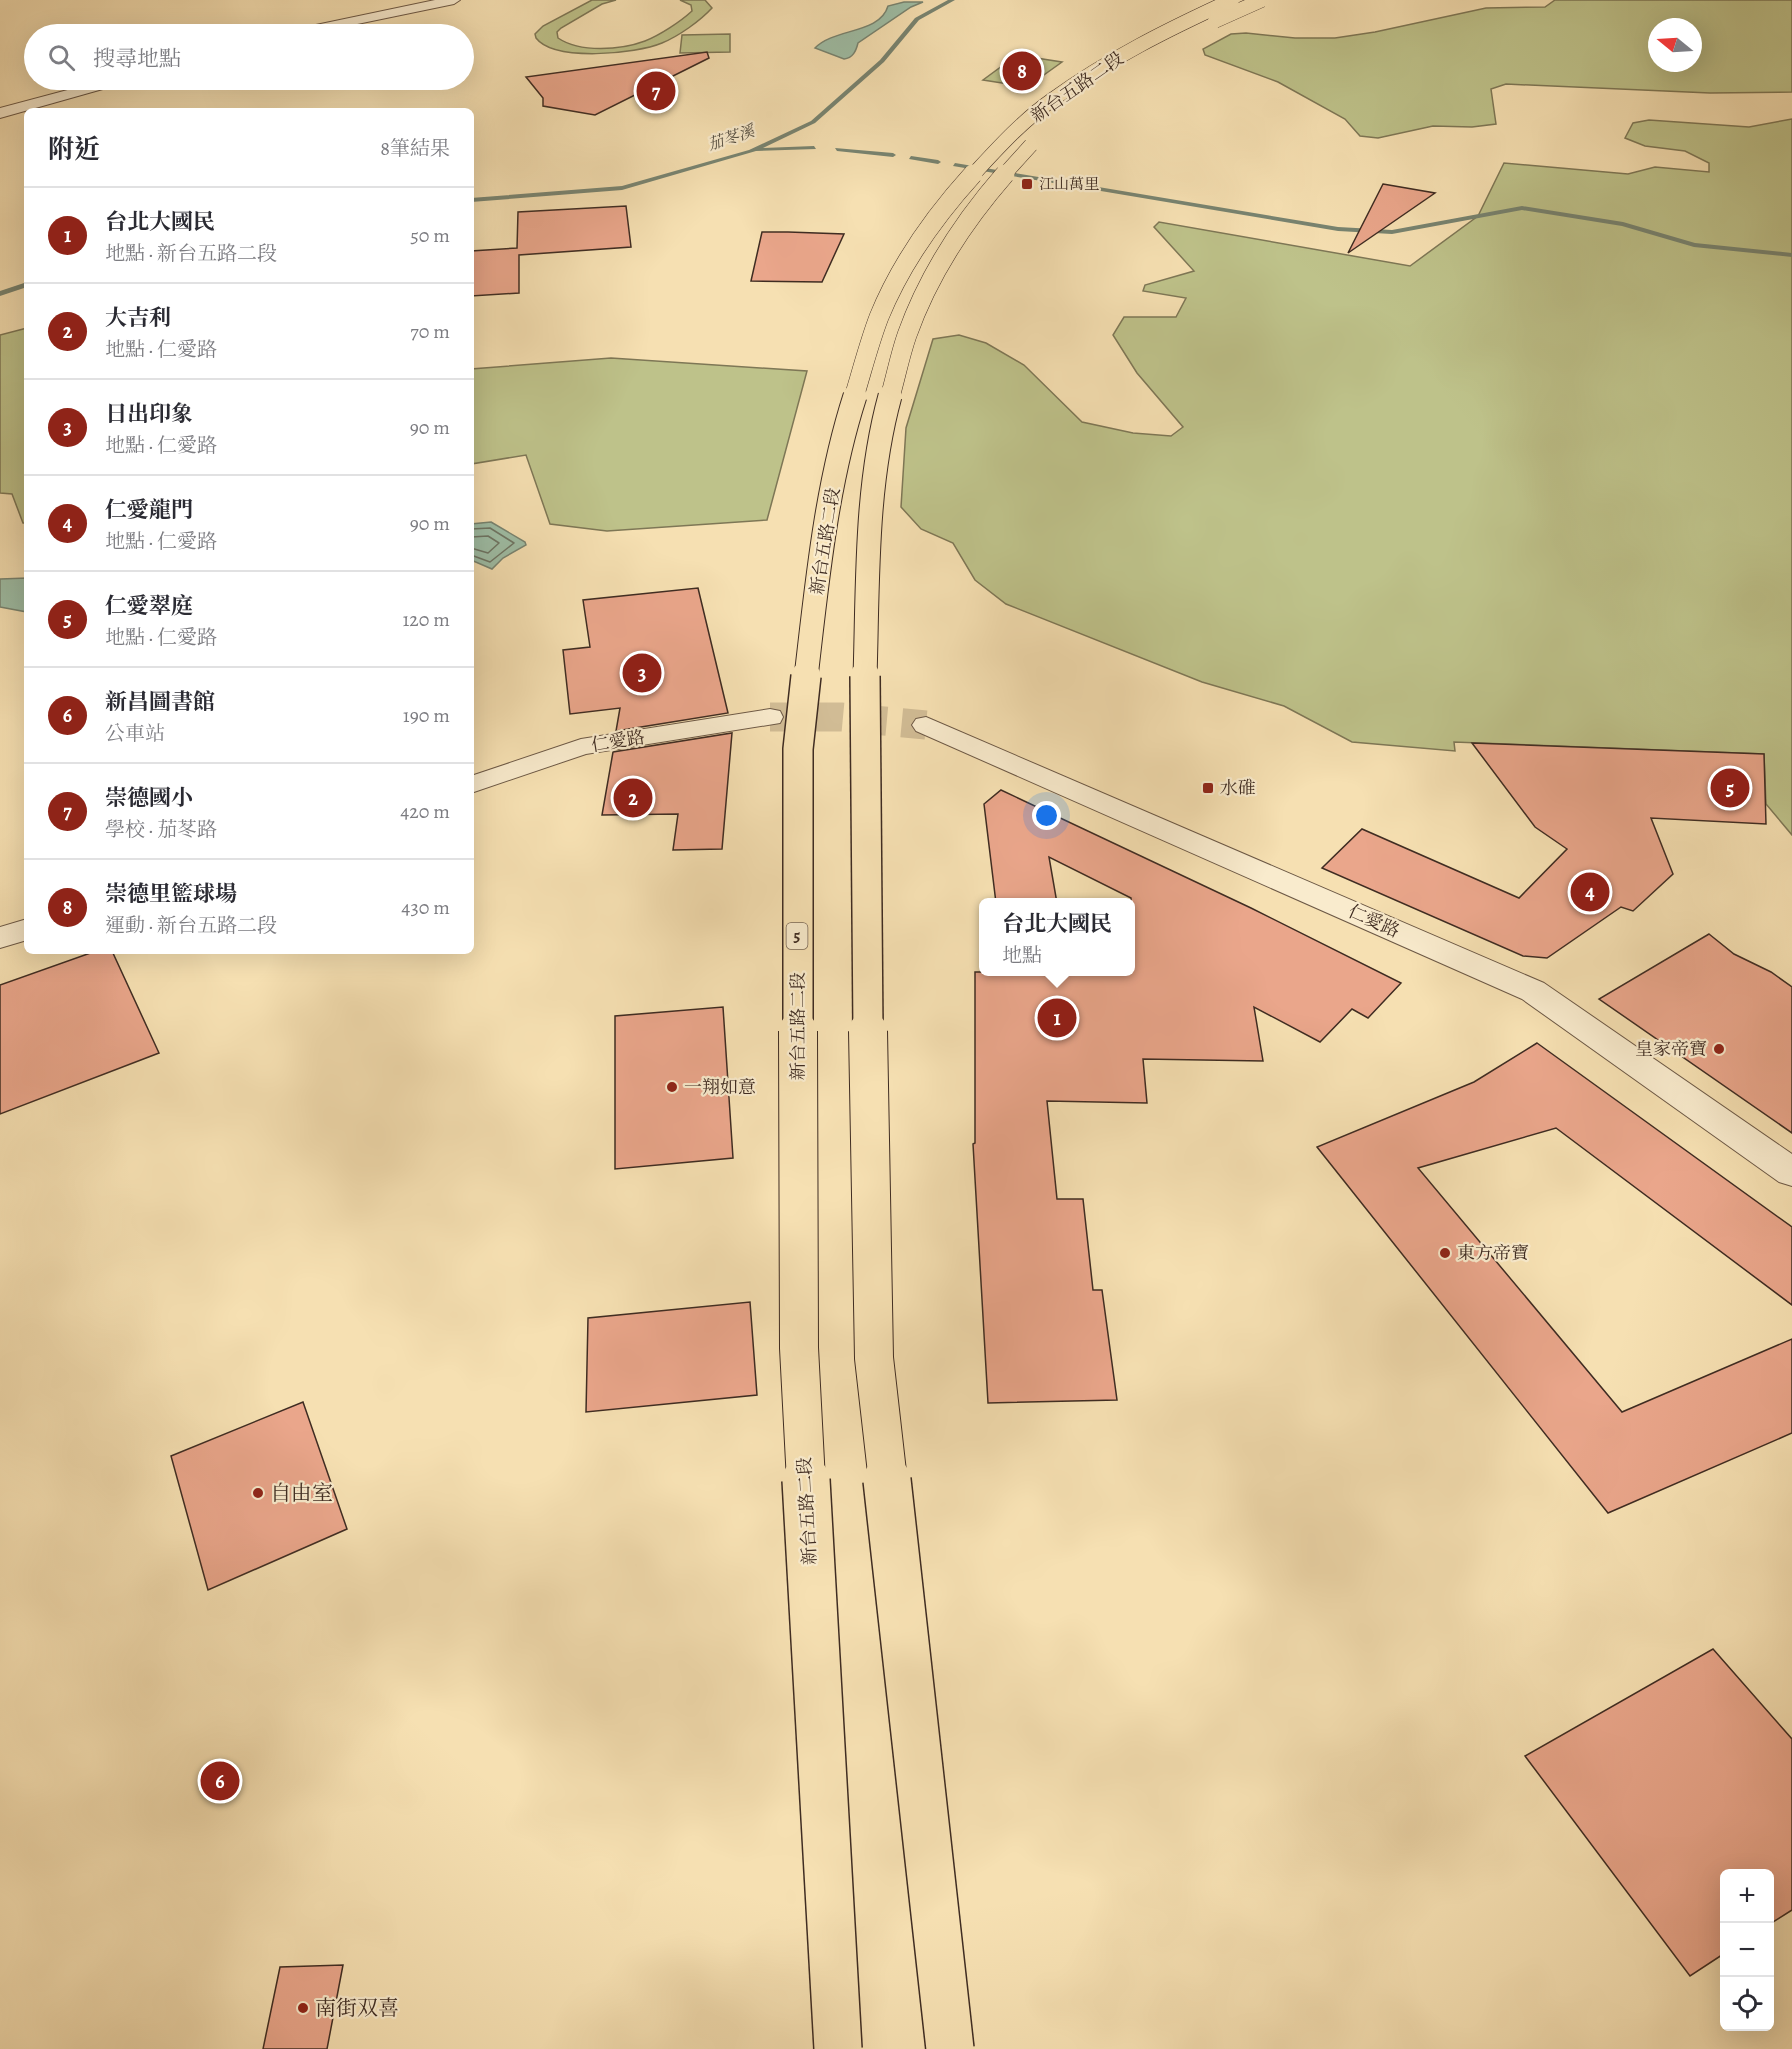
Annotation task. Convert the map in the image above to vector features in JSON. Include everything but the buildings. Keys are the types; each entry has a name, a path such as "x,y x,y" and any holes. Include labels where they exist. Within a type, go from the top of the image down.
{"main road":[{"name":"新台五路二段","path":"838,2049 799,1348 797,902 798,749 819,567 839,455 851,407 879,317 912,250 945,205 1004,141 1050,101 1094,71 1147,40 1232,0"},
{"name":"新台五路二段","path":"950,2049 874,1358 864,765 868,570 874,476 888,404 907,335 932,278 966,224 1002,177 1032,144 1108,81 1207,25 1262,0"}],"street":[{"path":"340,24 454,0"},
{"path":"0,113 82,90"},
{"name":"仁愛路","path":"474,784 581,747 770,717"},
{"name":"仁愛路","path":"926,725 1533,991 1792,1172"},
{"path":"0,938 24,931"}],"green space":[{"path":"592,0 616,0 602,4 561,28 557,32 558,38 567,43 589,48 613,48 635,44 676,24 692,11 691,5 680,0 705,0 712,8 695,23 662,43 634,50 596,54 577,53 546,46 536,38 535,34 543,26"},
{"path":"1555,0 1792,0 1792,92 1710,93 1506,84 1491,89 1496,124 1472,127 1433,126 1378,138 1360,136 1345,119 1278,82 1205,55 1203,49 1231,34 1335,38 1375,32 1486,8 1545,7"},
{"path":"730,34 730,52 680,53 682,35"},
{"path":"1017,55 1062,62 1027,87 983,80"},
{"path":"1792,119 1792,835 1766,804 1764,754 1454,742 1455,751 1352,742 1284,706 1202,682 1006,604 975,580 953,543 921,529 901,507 906,428 933,339 959,335 986,343 1024,365 1082,422 1133,433 1171,436 1183,427 1137,373 1113,335 1124,317 1176,317 1186,298 1143,291 1145,285 1194,271 1154,227 1159,222 1410,266 1478,216 1504,163 1628,174 1655,167 1709,172 1709,163 1685,151 1645,146 1625,138 1633,123 1649,120 1749,127"},
{"path":"24,329 24,523 12,494 0,493 0,335"},
{"path":"611,358 807,371 767,520 607,531 550,524 526,455 474,464 474,369"}],"water":[{"path":"904,2 923,2 911,7 858,43 852,56 844,59 815,48 833,37 876,22 888,6"},
{"path":"491,522 525,542 526,545 503,558 492,569 474,561 474,524"},
{"path":"24,578 24,611 0,607 0,579"}],"waterway":[{"name":"茄苳溪","path":"474,200 622,188 751,151 813,122 882,61 917,19 952,0"},
{"path":"759,150 814,148"},
{"path":"837,149 893,155"},
{"path":"911,158 938,162"},
{"path":"955,165 1338,229 1392,232 1522,208 1623,224 1694,245 1792,255"},
{"name":"茄苳溪","path":"0,294 24,285"}],"tunnel":[{"path":"770,717 841,717 926,725"}],"place":[{"name":"崇德里籃球場","path":"1022,71"},
{"name":"崇德國小","path":"656,91"},
{"name":"江山萬里","path":"1027,184"},
{"name":"日出印象","path":"642,673"},
{"name":"水碓","path":"1208,788"},
{"name":"仁愛翠庭","path":"1730,788"},
{"name":"大吉利","path":"633,798"},
{"name":"仁愛龍門","path":"1590,892"},
{"name":"台北大國民","path":"1057,1018"},
{"name":"皇家帝寶","path":"1719,1049"},
{"name":"一翔如意","path":"672,1087"},
{"name":"東方帝寶","path":"1445,1253"},
{"name":"自由室","path":"258,1493"},
{"name":"新昌圖書館","path":"220,1781"},
{"name":"南街双喜","path":"303,2008"}]}
